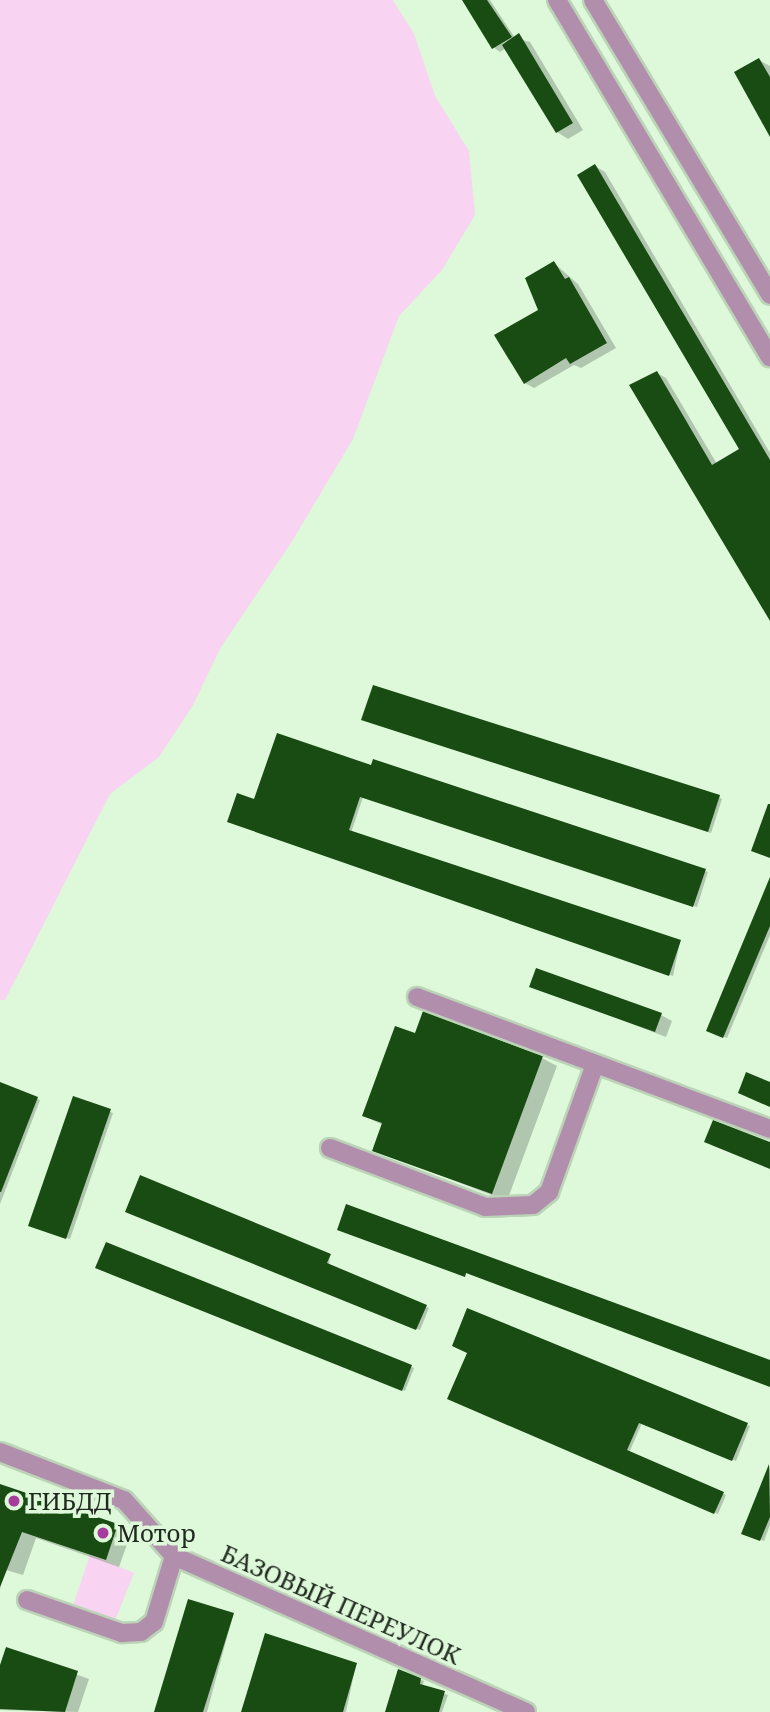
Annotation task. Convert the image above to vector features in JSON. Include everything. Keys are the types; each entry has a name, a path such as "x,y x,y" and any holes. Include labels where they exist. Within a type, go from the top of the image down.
{"street":[{"path":"557,0 770,357"},
{"path":"593,0 770,295"},
{"path":"417,997 770,1129"},
{"path":"331,1148 485,1208 533,1205 549,1192 595,1064"},
{"name":"БАЗОВЫЙ ПЕРЕУЛОК","path":"0,1452 124,1500 174,1556 526,1712"},
{"path":"27,1600 122,1633 141,1632 154,1622 174,1556"}],"shaded area":[{"path":"0,0 393,0 414,34 435,96 469,151 475,215 442,270 399,316 353,439 291,543 221,647 193,705 159,757 110,794 5,1000 0,1000"},
{"path":"90,1555 134,1573 114,1623 71,1611"}],"building":[{"path":"462,0 487,0 512,37 492,49"},
{"path":"519,33 573,123 556,133 502,45"},
{"path":"759,58 770,77 770,137 734,72"},
{"path":"595,164 770,460 770,621 629,385 657,371 712,465 739,449 577,175"},
{"path":"554,261 565,279 569,277 607,343 570,364 566,358 524,384 494,335 538,310 525,278"},
{"path":"373,685 720,795 708,832 361,720"},
{"path":"277,733 371,765 373,759 706,869 693,907 360,797 349,830 681,940 669,976 227,822 237,793 254,799"},
{"path":"770,804 770,858 751,851"},
{"path":"770,877 770,926 723,1038 706,1031"},
{"path":"536,968 662,1013 655,1032 529,987"},
{"path":"423,1011 543,1056 492,1194 372,1151 382,1123 362,1116 395,1026 415,1033"},
{"path":"746,1072 770,1082 770,1107 738,1093"},
{"path":"0,1082 38,1097 1,1192 0,1192"},
{"path":"73,1096 111,1109 66,1239 28,1226"},
{"path":"713,1120 770,1142 770,1169 704,1142"},
{"path":"140,1175 331,1254 327,1263 427,1305 416,1330 125,1212"},
{"path":"346,1204 770,1360 770,1387 466,1273 465,1277 337,1230"},
{"path":"106,1242 412,1365 402,1391 95,1268"},
{"path":"467,1308 748,1423 732,1461 639,1423 627,1450 724,1492 714,1514 447,1399 467,1353 452,1346"},
{"path":"769,1464 770,1517 760,1541 741,1534"},
{"path":"0,1484 118,1524 106,1560 22,1532 0,1587"},
{"path":"188,1599 234,1613 203,1712 154,1712"},
{"path":"265,1633 357,1663 343,1712 241,1712"},
{"path":"6,1647 78,1671 65,1712 0,1709 0,1665"},
{"path":"398,1669 421,1678 420,1684 445,1691 439,1712 385,1712"}],"place":[{"name":"ГИБДД","path":"14,1501"},
{"name":"Мотор","path":"103,1533"}]}
